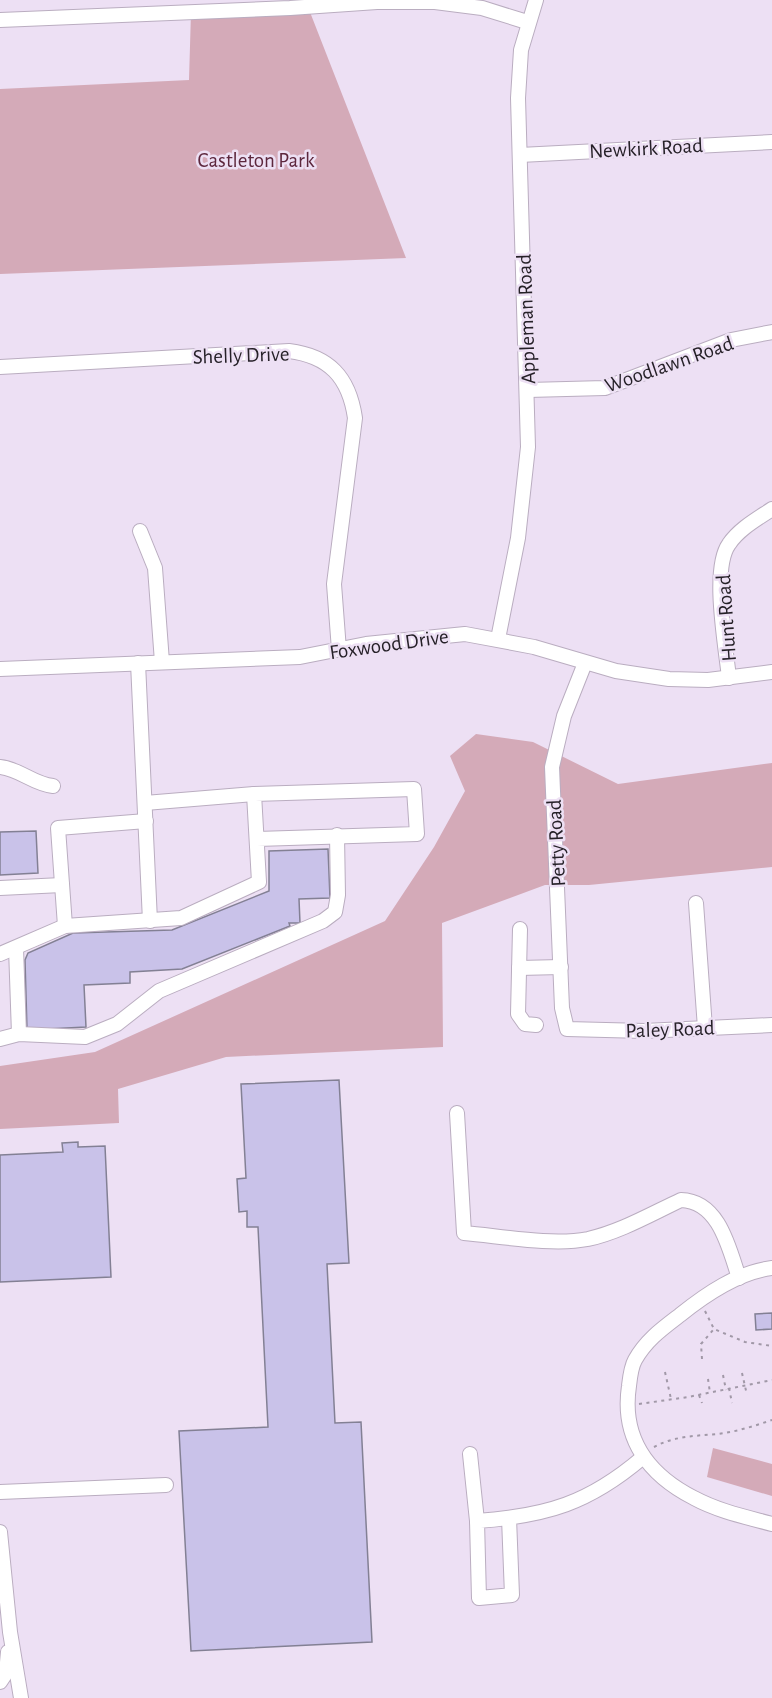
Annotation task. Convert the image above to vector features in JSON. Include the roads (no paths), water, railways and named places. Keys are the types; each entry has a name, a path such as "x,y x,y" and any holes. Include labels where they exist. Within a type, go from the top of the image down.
{"street":[{"name":"Appleman Road","path":"498,639 518,538 528,447 518,98 521,50 527,22 536,0"},
{"path":"0,20 290,8 377,1 435,2 482,8 527,22"},
{"name":"Newkirk Road","path":"520,155 772,142"},
{"name":"Woodlawn Road","path":"528,390 605,388 634,380 731,340 772,332"},
{"name":"Shelly Drive","path":"0,367 289,351 319,358 336,371 352,398 355,418 334,584 339,650"},
{"name":"Hunt Road","path":"729,678 720,588 723,558 728,544 741,531 772,509"},
{"path":"140,531 155,568 162,662"},
{"name":"Foxwood Drive","path":"0,669 300,657 445,634 498,639 534,646 616,671 669,679 729,678 772,672"},
{"path":"138,663 150,921"},
{"name":"Petty Road","path":"567,1029 562,1008 552,768 564,716 585,663"},
{"path":"0,767 15,770 35,783 53,786"},
{"path":"145,803 254,794 414,789 417,834 257,839"},
{"path":"0,954 65,926 171,920 188,916 259,882 254,794"},
{"path":"65,926 58,828 146,821"},
{"path":"0,1038 19,1034 86,1037 117,1024 159,991 323,921 335,912 338,895 337,835"},
{"path":"0,888 62,885"},
{"path":"696,903 705,1028"},
{"path":"520,929 518,1014 520,1021 536,1025"},
{"path":"16,948 19,1034"},
{"path":"519,968 561,967"},
{"name":"Paley Road","path":"567,1029 644,1031 772,1025"},
{"path":"457,1113 464,1233 549,1240 585,1240 611,1233 681,1200 694,1201 704,1206 722,1230 739,1278"},
{"path":"772,1268 739,1278 699,1300 650,1339 634,1361 627,1406 630,1426 641,1456 663,1478 712,1506 772,1524"},
{"path":"470,1454 477,1521 479,1598 512,1595 508,1518"},
{"path":"477,1521 508,1518 570,1504 608,1485 641,1456"},
{"path":"0,1492 166,1485"},
{"path":"0,1532 4,1597 21,1698"},
{"path":"0,1682 6,1673 10,1632"}],"park label":[{"name":"Castleton Park","path":"256,160"}]}
